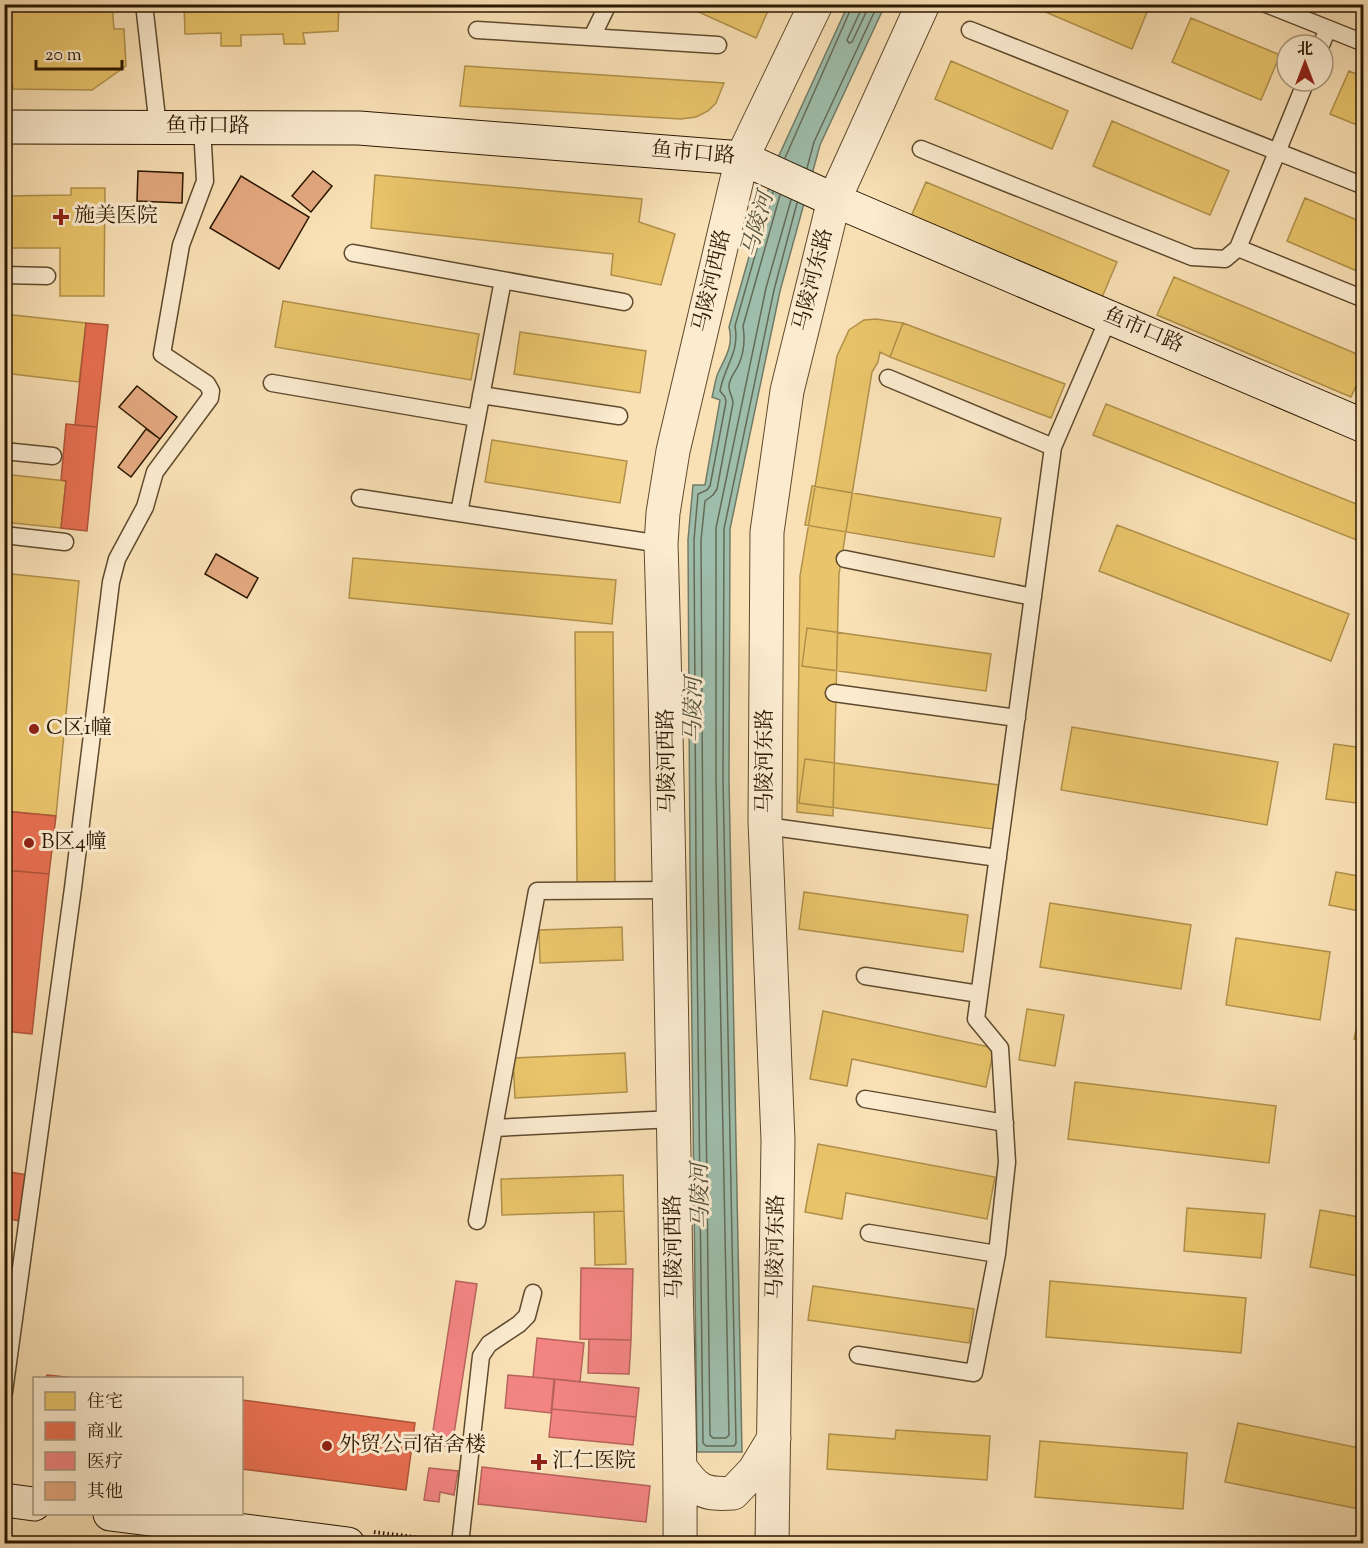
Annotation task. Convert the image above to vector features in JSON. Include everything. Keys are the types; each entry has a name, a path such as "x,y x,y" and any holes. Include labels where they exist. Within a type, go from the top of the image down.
{"street":[{"name":"马陵河西路","path":"680,1544 663,513 673,451 755,163 816,4"},
{"name":"马陵河东路","path":"772,1544 778,1140 766,826 767,532 787,391 824,195 923,4"},
{"name":"鱼市口路","path":"4,127 359,128 755,163 824,195 1364,426"},
{"path":"680,1467 693,1485 705,1492 733,1493 754,1471 774,1437"},
{"path":"4,1500 33,1504"},
{"path":"118,1515 348,1544"}],"lane":[{"path":"144,4 158,127"},
{"path":"592,37 608,4"},
{"path":"1266,4 1364,43"},
{"path":"1326,33 1328,29"},
{"path":"477,30 718,45"},
{"path":"970,30 1364,186"},
{"path":"921,148 1192,257 1225,260 1238,248 1301,93"},
{"path":"4,1392 72,900 111,582 117,559 145,507 155,472 210,398 211,391 207,384 162,354 181,245 205,181 202,127"},
{"path":"1238,248 1364,299"},
{"path":"353,253 624,302"},
{"path":"4,275 47,276"},
{"path":"459,513 503,280"},
{"path":"858,1355 974,1373 997,1254 1007,1162 1000,1048 976,1019 979,994 1053,447 1109,317"},
{"path":"888,378 1053,447"},
{"path":"272,383 477,418"},
{"path":"481,395 619,416"},
{"path":"4,451 53,456"},
{"path":"360,498 662,544"},
{"path":"4,535 65,542"},
{"path":"845,559 1033,597"},
{"path":"834,693 1017,718"},
{"path":"766,826 998,858"},
{"path":"477,1221 537,891 670,890"},
{"path":"865,976 979,994"},
{"path":"865,1099 1005,1123"},
{"path":"494,1128 673,1119"},
{"path":"869,1233 997,1254"},
{"path":"460,1544 481,1356 489,1344 527,1316 533,1293"}],"water":[{"name":"马陵河","path":"848,5 885,5 820,145 780,291 730,529 729,779 742,1452 697,1452 688,540 693,485 705,485 720,400 712,397 715,382 730,346 729,327 776,162"}],"building: 住宅":[{"path":"4,4 112,4 114,29 124,29 126,66 92,90 13,89 11,77 4,77"},
{"path":"184,4 339,4 338,31 303,33 305,44 284,44 283,34 241,35 241,46 221,46 221,33 185,34"},
{"path":"681,4 771,4 756,38"},
{"path":"1027,4 1143,4 1149,7 1132,49"},
{"path":"1191,18 1275,53 1275,67 1261,100 1172,62"},
{"path":"951,61 1068,111 1052,149 935,99"},
{"path":"465,66 724,83 716,103 708,111 696,117 681,119 460,106"},
{"path":"1349,71 1364,77 1364,128 1330,114"},
{"path":"1112,121 1229,171 1210,215 1093,166"},
{"path":"375,175 642,199 639,222 675,234 661,285 611,275 613,254 371,228"},
{"path":"926,182 1117,262 1100,302 909,221"},
{"path":"71,188 105,188 104,296 60,296 60,248 4,248 4,196 71,195"},
{"path":"1305,198 1364,223 1364,274 1287,241"},
{"path":"1174,277 1364,357 1364,368 1351,397 1157,315"},
{"path":"283,301 479,334 471,380 275,347"},
{"path":"4,314 86,323 79,382 4,373"},
{"path":"876,319 903,323 890,357 880,352 878,362 872,372 839,574 833,816 797,812 800,576 837,356 849,330 864,320"},
{"path":"903,323 1065,384 1051,418 890,357"},
{"path":"520,332 646,351 640,393 514,374"},
{"path":"1106,404 1364,507 1364,543 1093,435"},
{"path":"492,440 627,461 620,503 485,482"},
{"path":"4,474 66,481 61,528 4,522"},
{"path":"812,486 1001,518 994,557 805,525"},
{"path":"1117,525 1349,614 1331,661 1099,571"},
{"path":"353,558 616,580 612,624 349,598"},
{"name":"C区1幢","path":"12,574 79,581 56,816 4,811 4,647"},
{"path":"807,628 991,654 986,691 802,666"},
{"path":"575,632 613,632 615,883 577,883"},
{"path":"1072,727 1278,762 1267,825 1061,790"},
{"path":"1334,744 1364,748 1364,804 1326,799"},
{"path":"805,759 999,785 993,829 799,803"},
{"path":"1336,872 1364,877 1364,912 1329,905"},
{"path":"804,892 968,915 963,952 799,929"},
{"path":"1050,903 1191,925 1181,989 1040,967"},
{"path":"622,927 623,960 540,963 539,930"},
{"path":"1236,938 1330,952 1320,1020 1226,1005"},
{"path":"1364,996 1364,1041 1354,1039"},
{"path":"1027,1009 1064,1015 1055,1066 1019,1060"},
{"path":"823,1011 994,1048 986,1087 852,1059 847,1086 810,1079"},
{"path":"625,1053 627,1092 515,1098 513,1058"},
{"path":"4,1054 10,1055 5,1105 4,1105"},
{"path":"1075,1082 1276,1106 1269,1163 1068,1139"},
{"path":"818,1144 995,1177 987,1219 846,1193 842,1219 805,1212"},
{"path":"623,1175 624,1211 502,1215 501,1179"},
{"path":"1187,1208 1265,1214 1261,1258 1184,1251"},
{"path":"1320,1210 1364,1218 1364,1277 1310,1267"},
{"path":"624,1211 626,1264 595,1265 594,1212"},
{"path":"1050,1281 1246,1298 1241,1353 1046,1337"},
{"path":"813,1286 974,1309 969,1343 808,1320"},
{"path":"1238,1423 1364,1449 1364,1510 1225,1482"},
{"path":"896,1430 990,1436 987,1480 827,1469 829,1434 895,1439"},
{"path":"1040,1441 1187,1453 1183,1509 1035,1497"}],"building: 商业":[{"path":"86,323 108,325 97,427 75,425"},
{"path":"66,424 97,427 87,531 61,528 66,481 61,480"},
{"name":"B区4幢","path":"4,811 56,816 49,874 4,870"},
{"path":"4,870 49,874 32,1034 4,1031"},
{"path":"4,1171 28,1175 20,1221 4,1218"},
{"name":"外贸公司宿舍楼","path":"243,1400 415,1423 406,1490 243,1469"}],"building: 医疗":[{"path":"581,1268 633,1269 631,1340 580,1339"},
{"path":"456,1281 477,1284 452,1447 431,1444"},
{"path":"537,1338 584,1343 580,1382 533,1377"},
{"path":"589,1339 631,1340 629,1374 588,1373"},
{"path":"508,1375 554,1379 551,1413 505,1408"},
{"path":"555,1379 639,1388 636,1417 552,1409"},
{"path":"552,1409 636,1417 633,1445 549,1437"},
{"path":"482,1467 650,1486 646,1522 478,1504"},
{"path":"429,1468 458,1471 454,1495 440,1492 439,1502 424,1500"}],"building: 其他":[{"path":"138,171 183,173 182,203 137,201"},
{"path":"313,171 332,186 311,212 292,196"},
{"path":"241,176 309,217 279,269 210,228"},
{"path":"137,386 177,417 160,439 119,407"},
{"path":"146,429 160,439 131,477 118,467"},
{"path":"216,554 258,578 247,598 205,574"}],"place":[{"name":"施美医院","path":"61,217"},
{"name":"C区1幢","path":"34,729"},
{"name":"B区4幢","path":"29,843"},
{"name":"外贸公司宿舍楼","path":"327,1446"},
{"name":"汇仁医院","path":"539,1462"}]}
